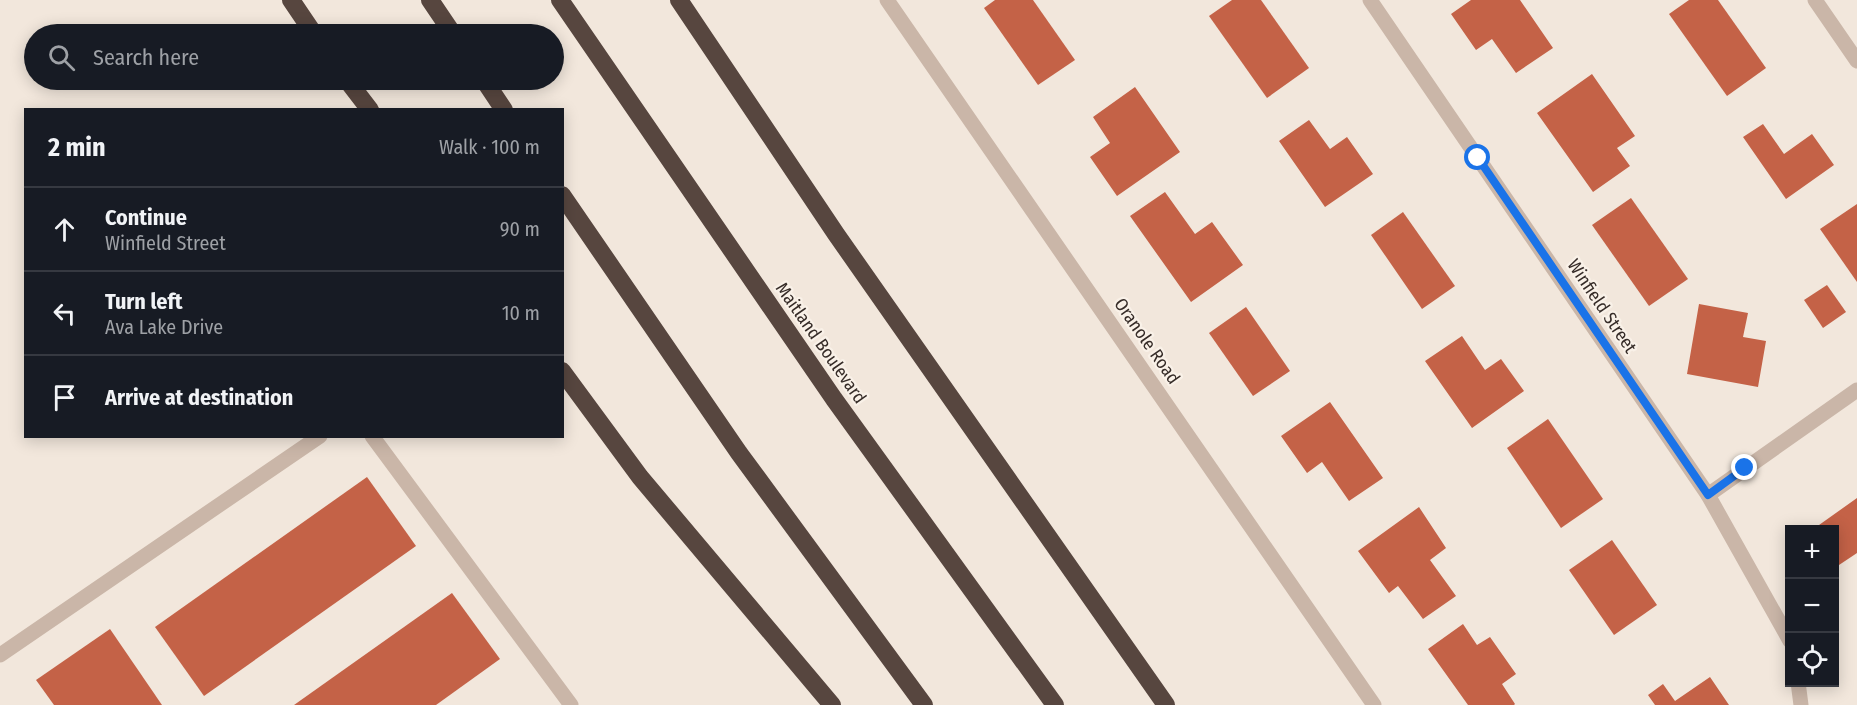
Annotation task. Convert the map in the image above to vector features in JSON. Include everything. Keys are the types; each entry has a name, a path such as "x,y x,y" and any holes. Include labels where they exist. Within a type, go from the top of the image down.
{"highway":[{"path":"291,0 307,24"},
{"path":"430,0 446,24"},
{"name":"Maitland Boulevard","path":"560,0 834,399 1055,705"},
{"path":"680,0 836,234 1166,705"},
{"path":"354,90 368,108"},
{"path":"491,90 503,108"},
{"path":"564,198 739,453 924,705"},
{"path":"564,374 640,477 832,705"}],"street":[{"name":"Oranole Road","path":"887,0 1374,705"},
{"name":"Winfield Street","path":"1370,0 1708,495 1786,633"},
{"path":"1815,0 1857,61"},
{"path":"1708,495 1857,390"},
{"path":"0,655 317,438"},
{"path":"373,438 571,705"},
{"path":"1799,687 1801,705"}],"building":[{"path":"995,0 1033,0 1075,60 1038,85 984,8"},
{"path":"1232,0 1261,0 1309,68 1267,98 1209,16"},
{"path":"1471,0 1520,0 1553,48 1516,73 1492,39 1476,50 1451,14"},
{"path":"1689,0 1718,0 1766,68 1727,96 1669,14"},
{"path":"1592,74 1635,136 1617,148 1630,166 1593,192 1537,113"},
{"path":"1135,87 1180,152 1117,196 1090,157 1110,143 1093,117"},
{"path":"1309,120 1330,149 1347,137 1373,174 1325,207 1279,141"},
{"path":"1763,124 1784,154 1812,134 1834,165 1786,199 1743,137"},
{"path":"1165,192 1195,234 1212,222 1243,265 1191,302 1130,216"},
{"path":"1631,198 1688,279 1649,306 1592,225"},
{"path":"1857,204 1857,282 1820,229"},
{"path":"1403,212 1455,286 1422,309 1371,235"},
{"path":"1827,285 1846,312 1823,328 1804,300"},
{"path":"1699,304 1748,313 1743,337 1766,341 1758,387 1687,374"},
{"path":"1246,307 1290,371 1253,396 1209,333"},
{"path":"1462,336 1485,370 1501,359 1524,391 1472,428 1425,361"},
{"path":"1330,402 1383,478 1349,501 1322,462 1307,473 1281,436"},
{"path":"1548,419 1603,499 1561,528 1507,448"},
{"path":"367,477 416,546 204,696 155,627"},
{"path":"1857,498 1857,553 1839,565 1839,525 1819,525"},
{"path":"1419,507 1446,548 1430,560 1456,596 1423,619 1398,586 1389,593 1358,551"},
{"path":"1612,540 1657,605 1614,635 1569,570"},
{"path":"452,593 500,659 436,705 294,705"},
{"path":"1463,624 1477,645 1490,637 1516,674 1502,684 1514,705 1468,705 1428,649"},
{"path":"110,629 162,705 54,705 36,680"},
{"path":"1710,677 1729,705 1655,705 1648,695 1663,684 1675,701"}],"route":[{"path":"1478,158 1708,495 1745,468"}]}
